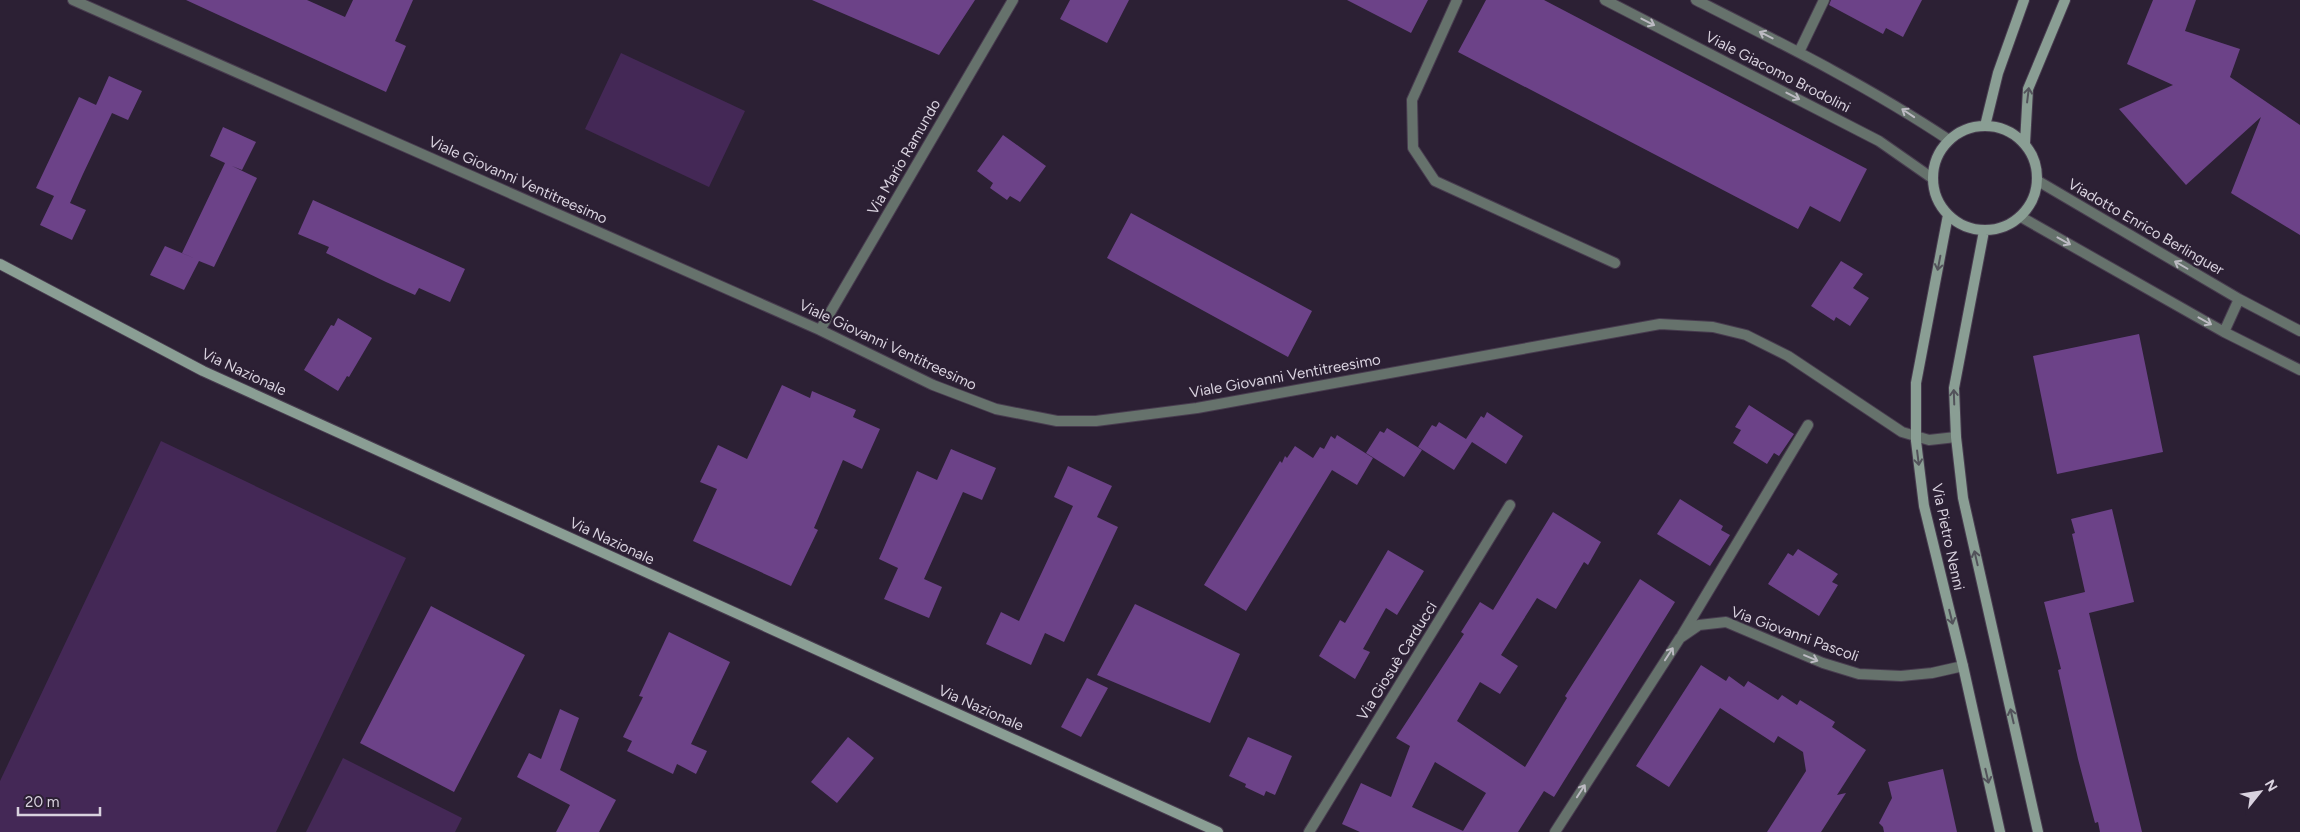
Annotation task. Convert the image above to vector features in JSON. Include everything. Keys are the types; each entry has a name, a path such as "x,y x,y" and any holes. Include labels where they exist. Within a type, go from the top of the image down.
{"street":[{"name":"Viale Giovanni Ventitreesimo","path":"74,0 820,330 933,385 996,409 1057,421 1096,421 1197,408 1660,324 1713,327 1746,335 1788,356 1902,432 1929,440 1956,436"},
{"name":"Via Mario Ramundo","path":"820,330 1013,0"},
{"path":"1457,0 1412,100 1413,148 1435,181 1615,264"},
{"name":"Viale Giacomo Brodolini","path":"1605,0 1879,140 1932,178"},
{"name":"Viale Giacomo Brodolini","path":"1696,0 1896,104 1949,140"},
{"path":"1799,52 1824,0"},
{"path":"1985,126 1998,73 2024,0"},
{"path":"2024,143 2028,89 2065,0"},
{"path":"1985,126 2000,127 2024,143 2032,155 2037,168 2038,181 2036,195 2030,207 2021,217 2010,225 1984,231 1971,229 1948,215 1939,204 1932,178 1934,164 1940,151 1949,140 1971,127 1985,126"},
{"name":"Viadotto Enrico Berlinguer","path":"2038,181 2239,299 2300,331"},
{"name":"Via Pietro Nenni","path":"1948,215 1916,383 1916,436 1924,506 1963,666 2000,832"},
{"path":"2021,217 2224,332 2300,370"},
{"name":"Via Pietro Nenni","path":"1984,231 1954,388 1956,436 1963,498 2038,832"},
{"name":"Via Nazionale","path":"0,264 204,371 1218,832"},
{"path":"2224,332 2239,299"},
{"name":"Via Giovanni Pascoli","path":"1555,832 1680,638 1808,425"},
{"name":"Via Giosuè Carducci","path":"1309,832 1510,505"},
{"name":"Via Giovanni Pascoli","path":"1680,638 1699,625 1726,622 1823,663 1859,674 1901,676 1932,673 1963,666"}],"shaded area":[{"path":"621,53 745,111 709,187 585,129"},
{"path":"161,441 406,558 276,832 0,832 0,781"},
{"path":"343,758 462,818 455,832 306,832"}],"building":[{"path":"186,0 307,0 345,17 353,0 413,0 395,41 406,46 386,92"},
{"path":"812,0 975,0 939,55"},
{"path":"1070,0 1129,0 1107,43 1060,19"},
{"path":"1347,0 1428,0 1411,33"},
{"path":"1486,0 1544,0 1867,169 1840,222 1810,206 1798,229 1458,52"},
{"path":"1831,0 1922,0 1903,37 1886,28 1883,34 1829,5"},
{"path":"2153,0 2196,0 2185,31 2240,49 2230,77 2300,125 2300,235 2231,193 2261,117 2186,185 2119,109 2173,85 2127,64"},
{"path":"109,76 142,91 128,120 112,113 83,174 70,203 86,210 72,240 40,225 54,196 36,188 79,97 96,105"},
{"path":"223,127 256,142 242,170 232,166 257,178 214,267 199,261 184,290 150,275 165,246 196,259 182,253 225,163 210,156"},
{"path":"1003,135 1046,166 1020,202 1010,196 1007,200 990,188 993,183 977,171"},
{"path":"313,200 465,269 450,302 419,288 415,295 326,253 329,247 298,234"},
{"path":"1131,213 1312,311 1288,357 1107,258"},
{"path":"1841,261 1863,274 1853,288 1869,298 1850,326 1836,317 1834,321 1811,306"},
{"path":"338,318 372,338 349,377 347,376 338,391 304,370 331,325 334,326"},
{"path":"2139,334 2163,452 2057,474 2033,356"},
{"path":"782,385 810,398 812,391 856,410 853,417 880,429 862,469 843,460 814,528 818,530 791,586 693,541 717,489 700,482 718,445 747,459"},
{"path":"1749,405 1794,434 1779,456 1774,453 1767,464 1733,443 1741,430 1735,427"},
{"path":"1487,412 1523,436 1506,464 1472,442 1454,470 1418,447 1432,425 1436,427 1439,422 1466,439 1481,416 1484,418"},
{"path":"1387,428 1422,450 1404,477 1366,453 1380,431 1384,433"},
{"path":"1337,435 1373,458 1357,485 1332,470 1246,611 1204,585 1280,461 1282,463 1285,456 1287,458 1295,446 1313,458 1320,447 1324,449 1331,436 1335,439"},
{"path":"951,449 996,468 982,500 963,492 924,579 942,587 929,618 884,599 898,568 879,559 917,471 937,480"},
{"path":"1068,466 1112,486 1097,517 1118,527 1064,642 1045,633 1031,665 986,644 1001,612 1019,621 1073,506 1054,497"},
{"path":"1680,499 1723,526 1721,530 1730,535 1710,566 1657,534"},
{"path":"2112,509 2134,602 2089,613 2142,832 2100,832 2098,822 2095,823 2078,759 2058,670 2061,669 2044,602 2085,592 2072,534 2075,533 2071,519"},
{"path":"1553,512 1601,542 1588,565 1584,562 1556,609 1537,598 1501,655 1518,666 1500,694 1480,682 1457,721 1525,767 1567,698 1565,696 1640,579 1675,602 1554,797 1544,791 1518,832 1360,832 1342,824 1361,783 1391,797 1410,746 1396,738 1464,634 1461,632 1480,602 1493,610","holes":["1435,762 1486,793 1463,831 1412,807"]},
{"path":"1798,549 1838,574 1832,582 1838,585 1819,616 1768,584 1788,553 1793,556"},
{"path":"1388,550 1424,571 1397,615 1386,608 1363,649 1370,652 1355,679 1319,656 1340,620 1345,623"},
{"path":"1135,604 1240,654 1210,723 1097,675"},
{"path":"431,606 525,655 454,792 360,743"},
{"path":"669,632 730,662 691,744 707,751 696,774 677,764 673,774 627,751 632,741 623,737 643,697 639,696"},
{"path":"1701,665 1726,681 1729,676 1744,687 1748,681 1778,700 1782,695 1797,705 1800,700 1835,722 1832,727 1866,750 1837,795 1846,793 1821,832 1767,832 1806,771 1803,752 1778,736 1774,743 1720,708 1669,787 1636,766"},
{"path":"1087,678 1108,688 1081,737 1061,727"},
{"path":"560,709 579,718 560,770 616,800 599,832 556,832 570,805 517,777 529,753 541,759"},
{"path":"848,737 874,758 837,803 811,782"},
{"path":"1248,737 1292,756 1275,795 1266,791 1264,796 1245,787 1246,784 1229,776"},
{"path":"1943,769 1957,832 1884,832 1883,827 1879,823 1892,798 1888,782"}]}
